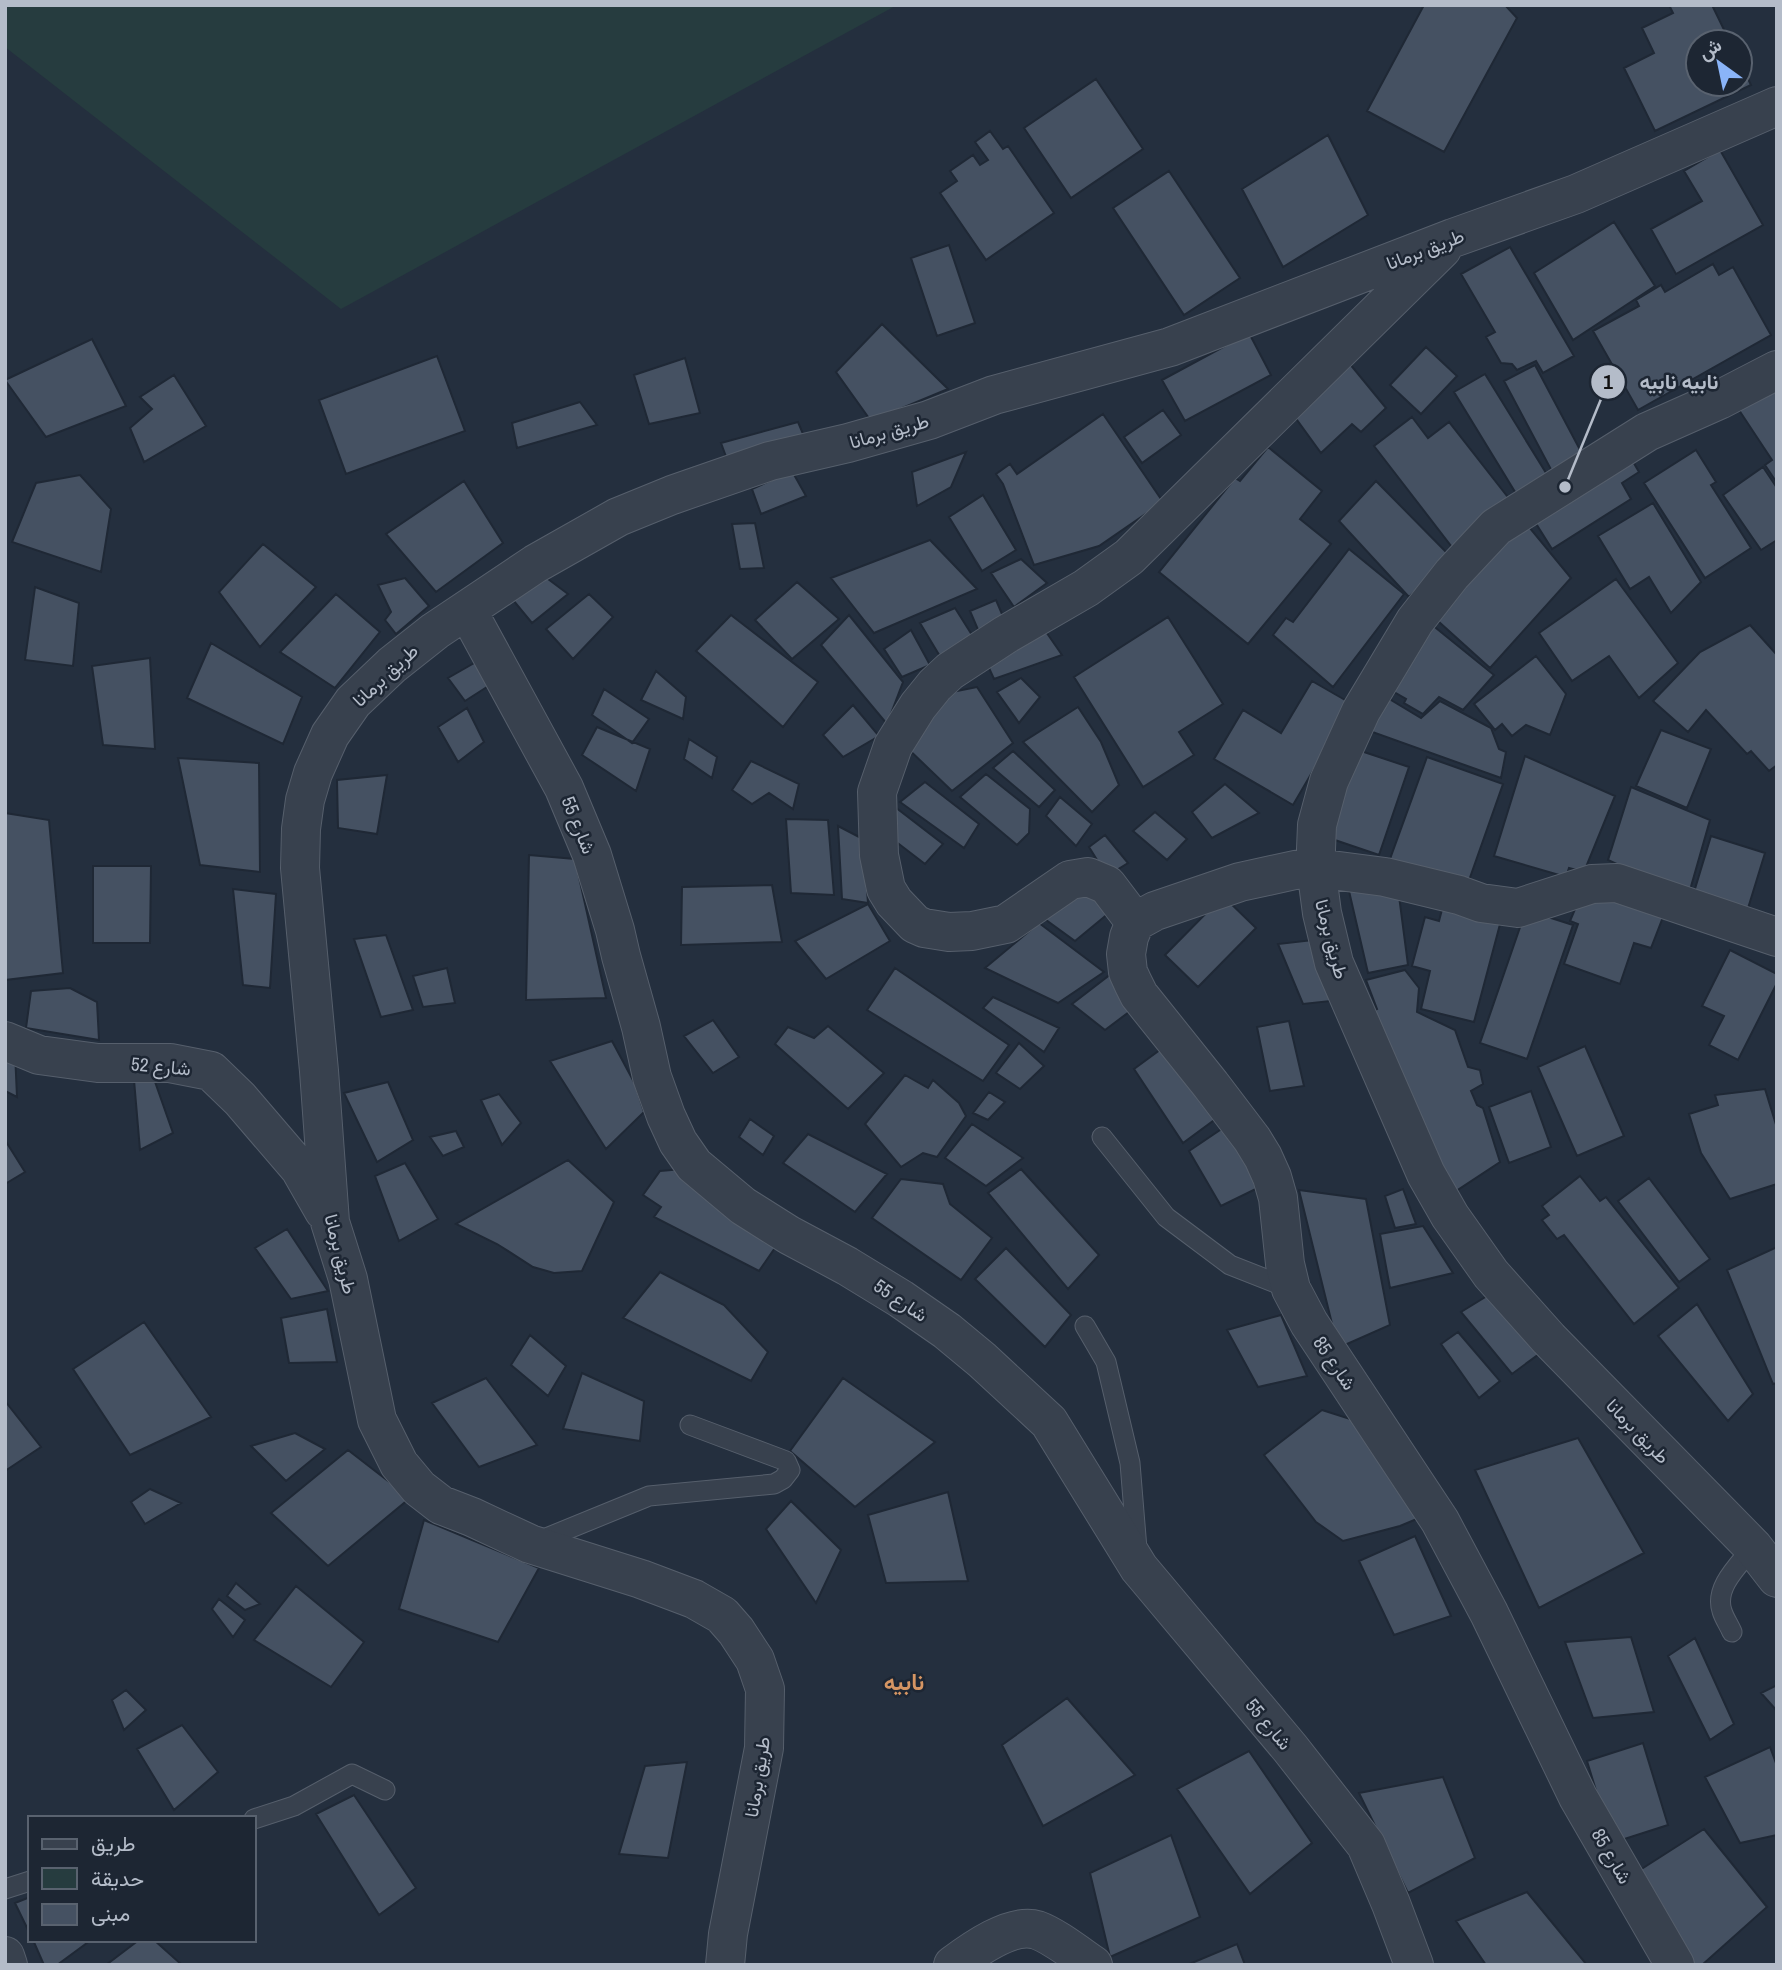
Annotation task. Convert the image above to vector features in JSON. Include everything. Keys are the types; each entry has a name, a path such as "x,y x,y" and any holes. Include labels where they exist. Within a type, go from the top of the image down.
{"street":[{"name":"طريق برمانا","path":"725,1965 728,1934 764,1748 765,1689 755,1660 722,1615 694,1599 641,1579 530,1544 441,1505 419,1488 399,1464 377,1420 348,1279 330,1222 300,867 305,800 313,773 330,735 353,702 392,665 435,631 535,564 618,517 770,461 915,424 994,395 1170,347 1453,238 1576,194 1777,106"},
{"path":"1453,238 1129,557 1086,589 995,641 950,671 935,685 893,746 877,792 879,855 886,889 894,902 915,924 949,932 972,931 1006,924 1070,880 1088,877 1107,885 1135,922 1155,911 1240,882 1316,868 1385,877 1460,895 1481,903 1518,908 1592,884 1617,883 1777,937"},
{"name":"طريق برمانا","path":"1777,370 1719,400 1647,432 1496,527 1452,574 1402,641 1361,711 1341,754 1329,780 1317,825 1316,868 1322,912 1334,963 1426,1174 1450,1216 1490,1274 1549,1339 1753,1548 1777,1578"},
{"name":"شارع 55","path":"467,610 564,788 587,844 615,929 652,1077 678,1142 695,1165 743,1206 789,1235 848,1266 947,1331 1049,1422 1139,1568 1290,1748 1366,1845 1414,1965"},
{"name":"شارع 85","path":"1135,922 1126,954 1128,972 1139,995 1252,1139 1272,1177 1278,1198 1285,1264 1291,1289 1309,1324 1440,1521 1489,1613 1578,1797 1675,1965"},
{"name":"شارع 52","path":"5,1041 39,1055 98,1063 170,1063 211,1071 240,1099 300,1169 330,1222"},
{"path":"953,1965 1006,1932 1035,1929 1068,1947 1093,1965"},
{"path":"5,1956 8,1965"}],"lane":[{"path":"1102,1137 1166,1217 1230,1265 1291,1289"},
{"path":"1085,1326 1106,1362 1130,1463 1139,1568"},
{"path":"530,1544 649,1496 774,1484 783,1479 790,1470 786,1461 690,1425"},
{"path":"1732,1632 1722,1612 1720,1600 1726,1581 1753,1548"},
{"path":"256,1818 294,1805 352,1774 385,1790"},
{"path":"5,1889 28,1882"}],"green space":[{"path":"5,5 897,5 341,309 5,47"}],"building":[{"path":"1424,5 1505,5 1517,18 1444,152 1367,111"},
{"path":"1669,5 1712,5 1723,28 1684,28 1684,98 1724,98 1655,131 1624,68 1654,53 1642,28 1673,13"},
{"path":"1096,79 1143,149 1071,198 1024,128"},
{"path":"990,131 1003,149 1008,146 1054,213 986,260 940,193 957,181 950,171 973,155 980,165 988,160 975,142"},
{"path":"1328,135 1368,215 1283,267 1242,189"},
{"path":"1720,150 1763,225 1676,274 1651,229 1702,201 1684,171"},
{"path":"1169,171 1240,278 1184,315 1113,208"},
{"path":"1614,222 1655,286 1573,340 1534,273"},
{"path":"949,245 975,323 937,336 911,258"},
{"path":"1510,247 1574,356 1543,373 1536,361 1517,370 1512,364 1501,363 1486,337 1495,332 1461,274"},
{"path":"1713,264 1719,275 1733,267 1771,335 1638,410 1593,331 1639,306 1636,300 1661,285 1665,292"},
{"path":"882,324 948,389 871,421 836,372"},
{"path":"1249,333 1271,375 1185,421 1162,380"},
{"path":"92,339 126,406 46,437 5,380"},
{"path":"1426,347 1457,376 1421,414 1390,385"},
{"path":"437,356 465,431 346,474 319,400"},
{"path":"685,358 700,413 649,424 634,375"},
{"path":"1345,358 1386,408 1361,432 1352,424 1321,453 1292,413"},
{"path":"1535,365 1586,461 1555,477 1504,381"},
{"path":"1485,374 1551,481 1520,500 1454,392"},
{"path":"174,375 206,426 144,462 130,428 152,409 140,397"},
{"path":"1777,376 1777,483 1765,465 1772,460 1731,398"},
{"path":"580,402 597,425 517,448 512,423"},
{"path":"1163,410 1181,435 1142,463 1124,437"},
{"path":"1103,414 1163,502 1099,546 1034,565 1003,484 996,474 1010,464 1017,474"},
{"path":"1412,417 1428,438 1449,422 1514,505 1455,551 1374,446"},
{"path":"798,422 806,441 728,462 721,443"},
{"path":"1268,447 1322,491 1300,519 1331,544 1248,644 1159,572 1235,478 1240,481"},
{"path":"1696,450 1716,482 1711,485 1751,548 1705,578 1644,483"},
{"path":"966,452 951,487 917,506 912,472"},
{"path":"1628,453 1639,472 1622,483 1631,499 1552,549 1530,514"},
{"path":"1763,467 1777,488 1777,540 1761,550 1723,495"},
{"path":"792,471 806,496 761,514 752,489"},
{"path":"80,475 111,509 101,572 12,542 36,483"},
{"path":"464,481 503,543 436,592 386,534"},
{"path":"1376,481 1451,557 1409,597 1339,521"},
{"path":"983,495 1016,550 982,571 949,517"},
{"path":"1653,503 1701,582 1671,613 1649,577 1630,589 1598,536"},
{"path":"1524,521 1571,578 1490,668 1428,612"},
{"path":"755,523 764,568 740,569 732,524"},
{"path":"930,540 977,589 874,633 831,578"},
{"path":"263,544 316,587 260,647 219,592"},
{"path":"1349,549 1404,594 1333,687 1273,635 1286,618 1293,622"},
{"path":"1021,559 1047,583 1014,607 991,573"},
{"path":"544,576 568,594 532,623 513,600"},
{"path":"405,578 429,606 396,634 385,620 391,612 378,585"},
{"path":"1616,579 1678,663 1639,698 1609,656 1572,681 1539,633"},
{"path":"797,582 839,619 792,659 755,620"},
{"path":"35,587 79,603 73,666 25,660"},
{"path":"336,594 380,632 335,688 280,652"},
{"path":"589,594 613,617 573,659 546,629"},
{"path":"996,600 1005,621 979,632 970,611"},
{"path":"955,608 972,635 941,658 920,623"},
{"path":"731,615 818,682 783,727 696,651"},
{"path":"849,615 903,682 887,724 821,645"},
{"path":"1168,617 1223,704 1179,732 1194,755 1143,787 1074,677"},
{"path":"1426,620 1494,675 1463,710 1439,697 1423,714 1404,703 1406,699 1387,688"},
{"path":"1750,625 1777,655 1777,765 1769,771 1751,751 1747,754 1706,710 1688,732 1653,701 1700,652"},
{"path":"1042,626 1062,655 994,679 984,657"},
{"path":"911,630 930,665 902,677 884,649"},
{"path":"211,643 302,697 283,744 187,698"},
{"path":"1536,656 1566,694 1550,735 1526,725 1512,736 1502,724 1495,730 1474,704"},
{"path":"150,658 155,749 103,745 92,666"},
{"path":"476,662 490,685 465,701 448,678"},
{"path":"656,671 686,697 683,719 641,700"},
{"path":"1021,678 1040,697 1019,723 997,692"},
{"path":"1312,681 1352,704 1293,805 1214,759 1243,710 1281,733"},
{"path":"977,687 1013,743 952,791 901,742 947,693"},
{"path":"604,689 649,719 632,743 592,715"},
{"path":"1381,694 1421,718 1440,701 1491,728 1499,749 1506,752 1501,778 1364,729"},
{"path":"853,705 879,736 843,757 823,735"},
{"path":"1078,707 1101,742 1119,785 1092,812 1023,742"},
{"path":"467,708 484,742 458,762 438,727"},
{"path":"597,727 650,749 636,791 582,755"},
{"path":"1661,730 1711,749 1687,808 1636,786"},
{"path":"689,739 717,757 712,778 684,759"},
{"path":"1358,750 1409,767 1379,855 1329,838"},
{"path":"1013,751 1055,790 1039,807 993,768"},
{"path":"1525,756 1615,796 1584,872 1569,868 1566,877 1494,856"},
{"path":"1427,757 1503,784 1467,886 1390,859"},
{"path":"178,758 259,763 260,872 200,865"},
{"path":"751,761 799,784 793,809 769,793 752,804 732,790"},
{"path":"986,774 1030,809 1029,833 1017,845 960,797"},
{"path":"387,775 377,834 338,828 337,780"},
{"path":"925,782 979,824 964,848 900,802"},
{"path":"1225,784 1259,813 1212,838 1192,812"},
{"path":"1631,787 1710,820 1688,897 1608,860"},
{"path":"1060,797 1092,824 1076,846 1046,816"},
{"path":"895,807 943,844 925,864 882,831"},
{"path":"1155,812 1187,839 1167,860 1133,831"},
{"path":"5,813 49,820 63,973 5,980"},
{"path":"786,819 828,820 834,895 791,893"},
{"path":"838,826 863,839 868,903 842,899"},
{"path":"1105,835 1128,863 1107,876 1089,847"},
{"path":"1711,836 1765,853 1745,918 1691,902"},
{"path":"529,855 575,859 606,998 526,1000"},
{"path":"93,866 151,866 150,943 93,943"},
{"path":"1089,882 1115,908 1075,941 1042,917"},
{"path":"772,885 782,942 681,945 682,887"},
{"path":"1398,888 1408,965 1368,973 1349,891"},
{"path":"233,889 276,894 270,988 243,985"},
{"path":"1583,890 1663,917 1651,948 1634,943 1620,984 1564,964 1578,924 1570,921"},
{"path":"1223,896 1256,928 1198,987 1165,955"},
{"path":"1445,898 1503,913 1474,1022 1421,1009 1430,971 1412,966 1425,917 1439,921"},
{"path":"868,904 890,941 826,979 795,941"},
{"path":"1526,910 1573,925 1527,1059 1480,1043"},
{"path":"1039,923 1104,972 1058,1003 985,968"},
{"path":"386,935 413,1010 381,1017 354,939"},
{"path":"1313,940 1331,1001 1303,1004 1278,944"},
{"path":"1730,950 1777,974 1777,983 1738,1060 1709,1045 1724,1016 1702,1006"},
{"path":"447,968 455,1003 423,1007 413,976"},
{"path":"895,968 1009,1045 983,1081 867,1010"},
{"path":"1405,970 1419,988 1417,1012 1455,1030 1468,1067 1480,1070 1483,1084 1471,1091 1477,1105 1483,1108 1500,1162 1456,1191 1414,1122 1372,1012 1377,1009 1366,980"},
{"path":"1111,974 1137,1006 1105,1030 1072,1004"},
{"path":"70,988 97,1002 99,1040 26,1028 31,991"},
{"path":"993,997 1059,1028 1044,1052 983,1008"},
{"path":"713,1020 739,1057 713,1073 684,1036"},
{"path":"1289,1021 1304,1086 1270,1091 1257,1027"},
{"path":"828,1026 884,1073 848,1109 775,1044 788,1027 814,1038"},
{"path":"612,1041 635,1084 644,1112 606,1149 550,1061"},
{"path":"1019,1043 1044,1066 1020,1089 996,1073"},
{"path":"1168,1044 1221,1115 1183,1143 1134,1069"},
{"path":"1585,1046 1624,1136 1577,1156 1538,1067"},
{"path":"5,1051 15,1052 17,1097 5,1091"},
{"path":"905,1075 928,1088 933,1080 959,1103 966,1116 937,1157 923,1153 901,1167 865,1124"},
{"path":"154,1079 173,1133 140,1150 134,1080"},
{"path":"388,1082 413,1140 377,1162 344,1093"},
{"path":"1765,1089 1777,1128 1777,1184 1730,1199 1701,1153 1689,1114 1718,1105 1715,1095"},
{"path":"1531,1091 1551,1147 1509,1163 1489,1107"},
{"path":"989,1092 1005,1102 988,1120 973,1113"},
{"path":"499,1094 521,1123 502,1145 481,1100"},
{"path":"750,1119 774,1136 763,1155 739,1137"},
{"path":"972,1124 1023,1158 986,1186 945,1158"},
{"path":"1229,1124 1266,1184 1221,1206 1189,1151"},
{"path":"456,1131 464,1147 443,1156 430,1137"},
{"path":"808,1134 887,1174 855,1212 783,1163"},
{"path":"5,1140 25,1172 5,1184"},
{"path":"568,1160 614,1202 582,1271 554,1273 533,1267 497,1244 456,1224"},
{"path":"405,1163 438,1219 399,1241 375,1176"},
{"path":"683,1169 779,1242 759,1271 654,1217 661,1207 643,1195 660,1171"},
{"path":"1021,1169 1099,1255 1068,1289 988,1193"},
{"path":"1580,1176 1600,1201 1606,1197 1679,1288 1634,1324 1564,1235 1557,1239 1542,1220 1549,1215 1542,1206"},
{"path":"1649,1178 1710,1259 1679,1282 1618,1201"},
{"path":"901,1179 943,1184 950,1204 992,1238 961,1280 872,1218"},
{"path":"1403,1189 1416,1224 1395,1228 1385,1196"},
{"path":"1299,1190 1366,1199 1390,1325 1338,1348"},
{"path":"1423,1226 1453,1273 1390,1288 1380,1234"},
{"path":"287,1229 328,1291 291,1299 255,1248"},
{"path":"1777,1247 1777,1383 1773,1384 1727,1270"},
{"path":"1006,1248 1071,1315 1045,1347 975,1279"},
{"path":"660,1272 724,1305 768,1352 751,1381 623,1318"},
{"path":"1487,1296 1539,1354 1512,1374 1461,1312"},
{"path":"1697,1304 1753,1394 1728,1421 1658,1336"},
{"path":"327,1309 337,1362 289,1363 281,1318"},
{"path":"1281,1315 1307,1376 1258,1387 1227,1330"},
{"path":"144,1322 211,1417 130,1455 73,1369"},
{"path":"1458,1332 1500,1381 1479,1398 1441,1344"},
{"path":"530,1335 566,1366 548,1396 511,1365"},
{"path":"582,1373 644,1401 640,1441 563,1429"},
{"path":"486,1378 537,1445 479,1467 432,1403"},
{"path":"843,1378 935,1442 855,1507 790,1451"},
{"path":"5,1401 41,1447 5,1471"},
{"path":"1322,1410 1366,1424 1424,1516 1400,1526 1343,1541 1316,1522 1264,1455"},
{"path":"295,1433 325,1449 286,1481 251,1446"},
{"path":"1578,1438 1644,1553 1539,1608 1475,1470"},
{"path":"348,1450 410,1498 328,1566 271,1513"},
{"path":"150,1489 181,1503 145,1524 131,1502"},
{"path":"948,1492 968,1581 886,1583 868,1515"},
{"path":"791,1501 841,1550 816,1603 766,1529"},
{"path":"424,1520 539,1568 498,1642 399,1609"},
{"path":"1415,1536 1451,1616 1394,1635 1359,1561"},
{"path":"236,1583 260,1604 245,1610 227,1596"},
{"path":"296,1586 364,1642 331,1687 254,1640"},
{"path":"219,1599 245,1620 233,1637 212,1609"},
{"path":"1631,1637 1654,1712 1593,1718 1565,1642"},
{"path":"1695,1638 1734,1724 1710,1740 1668,1656"},
{"path":"1777,1685 1777,1711 1761,1693"},
{"path":"126,1690 146,1710 124,1730 112,1700"},
{"path":"1067,1698 1135,1775 1043,1826 1002,1745"},
{"path":"182,1725 218,1772 174,1810 137,1749"},
{"path":"1643,1743 1668,1825 1612,1843 1587,1761"},
{"path":"1770,1747 1777,1766 1777,1835 1740,1843 1705,1777"},
{"path":"1249,1751 1312,1843 1250,1894 1177,1789"},
{"path":"687,1762 668,1858 619,1854 645,1766"},
{"path":"1443,1777 1475,1858 1408,1893 1359,1793"},
{"path":"354,1795 416,1888 379,1915 316,1814"},
{"path":"1704,1829 1767,1907 1702,1965 1694,1965 1640,1870"},
{"path":"1171,1835 1200,1917 1110,1957 1090,1873"},
{"path":"1527,1892 1587,1965 1486,1965 1456,1921"},
{"path":"28,1898 28,1930 15,1903"},
{"path":"34,1942 88,1942 57,1965 44,1965"},
{"path":"136,1942 156,1942 182,1965 106,1965"},
{"path":"1237,1944 1245,1965 1187,1965"}],"place":[{"name":"نابيه نابيه","path":"1565,487"}],"district":[{"name":"نابيه","path":"904,1681"}]}
